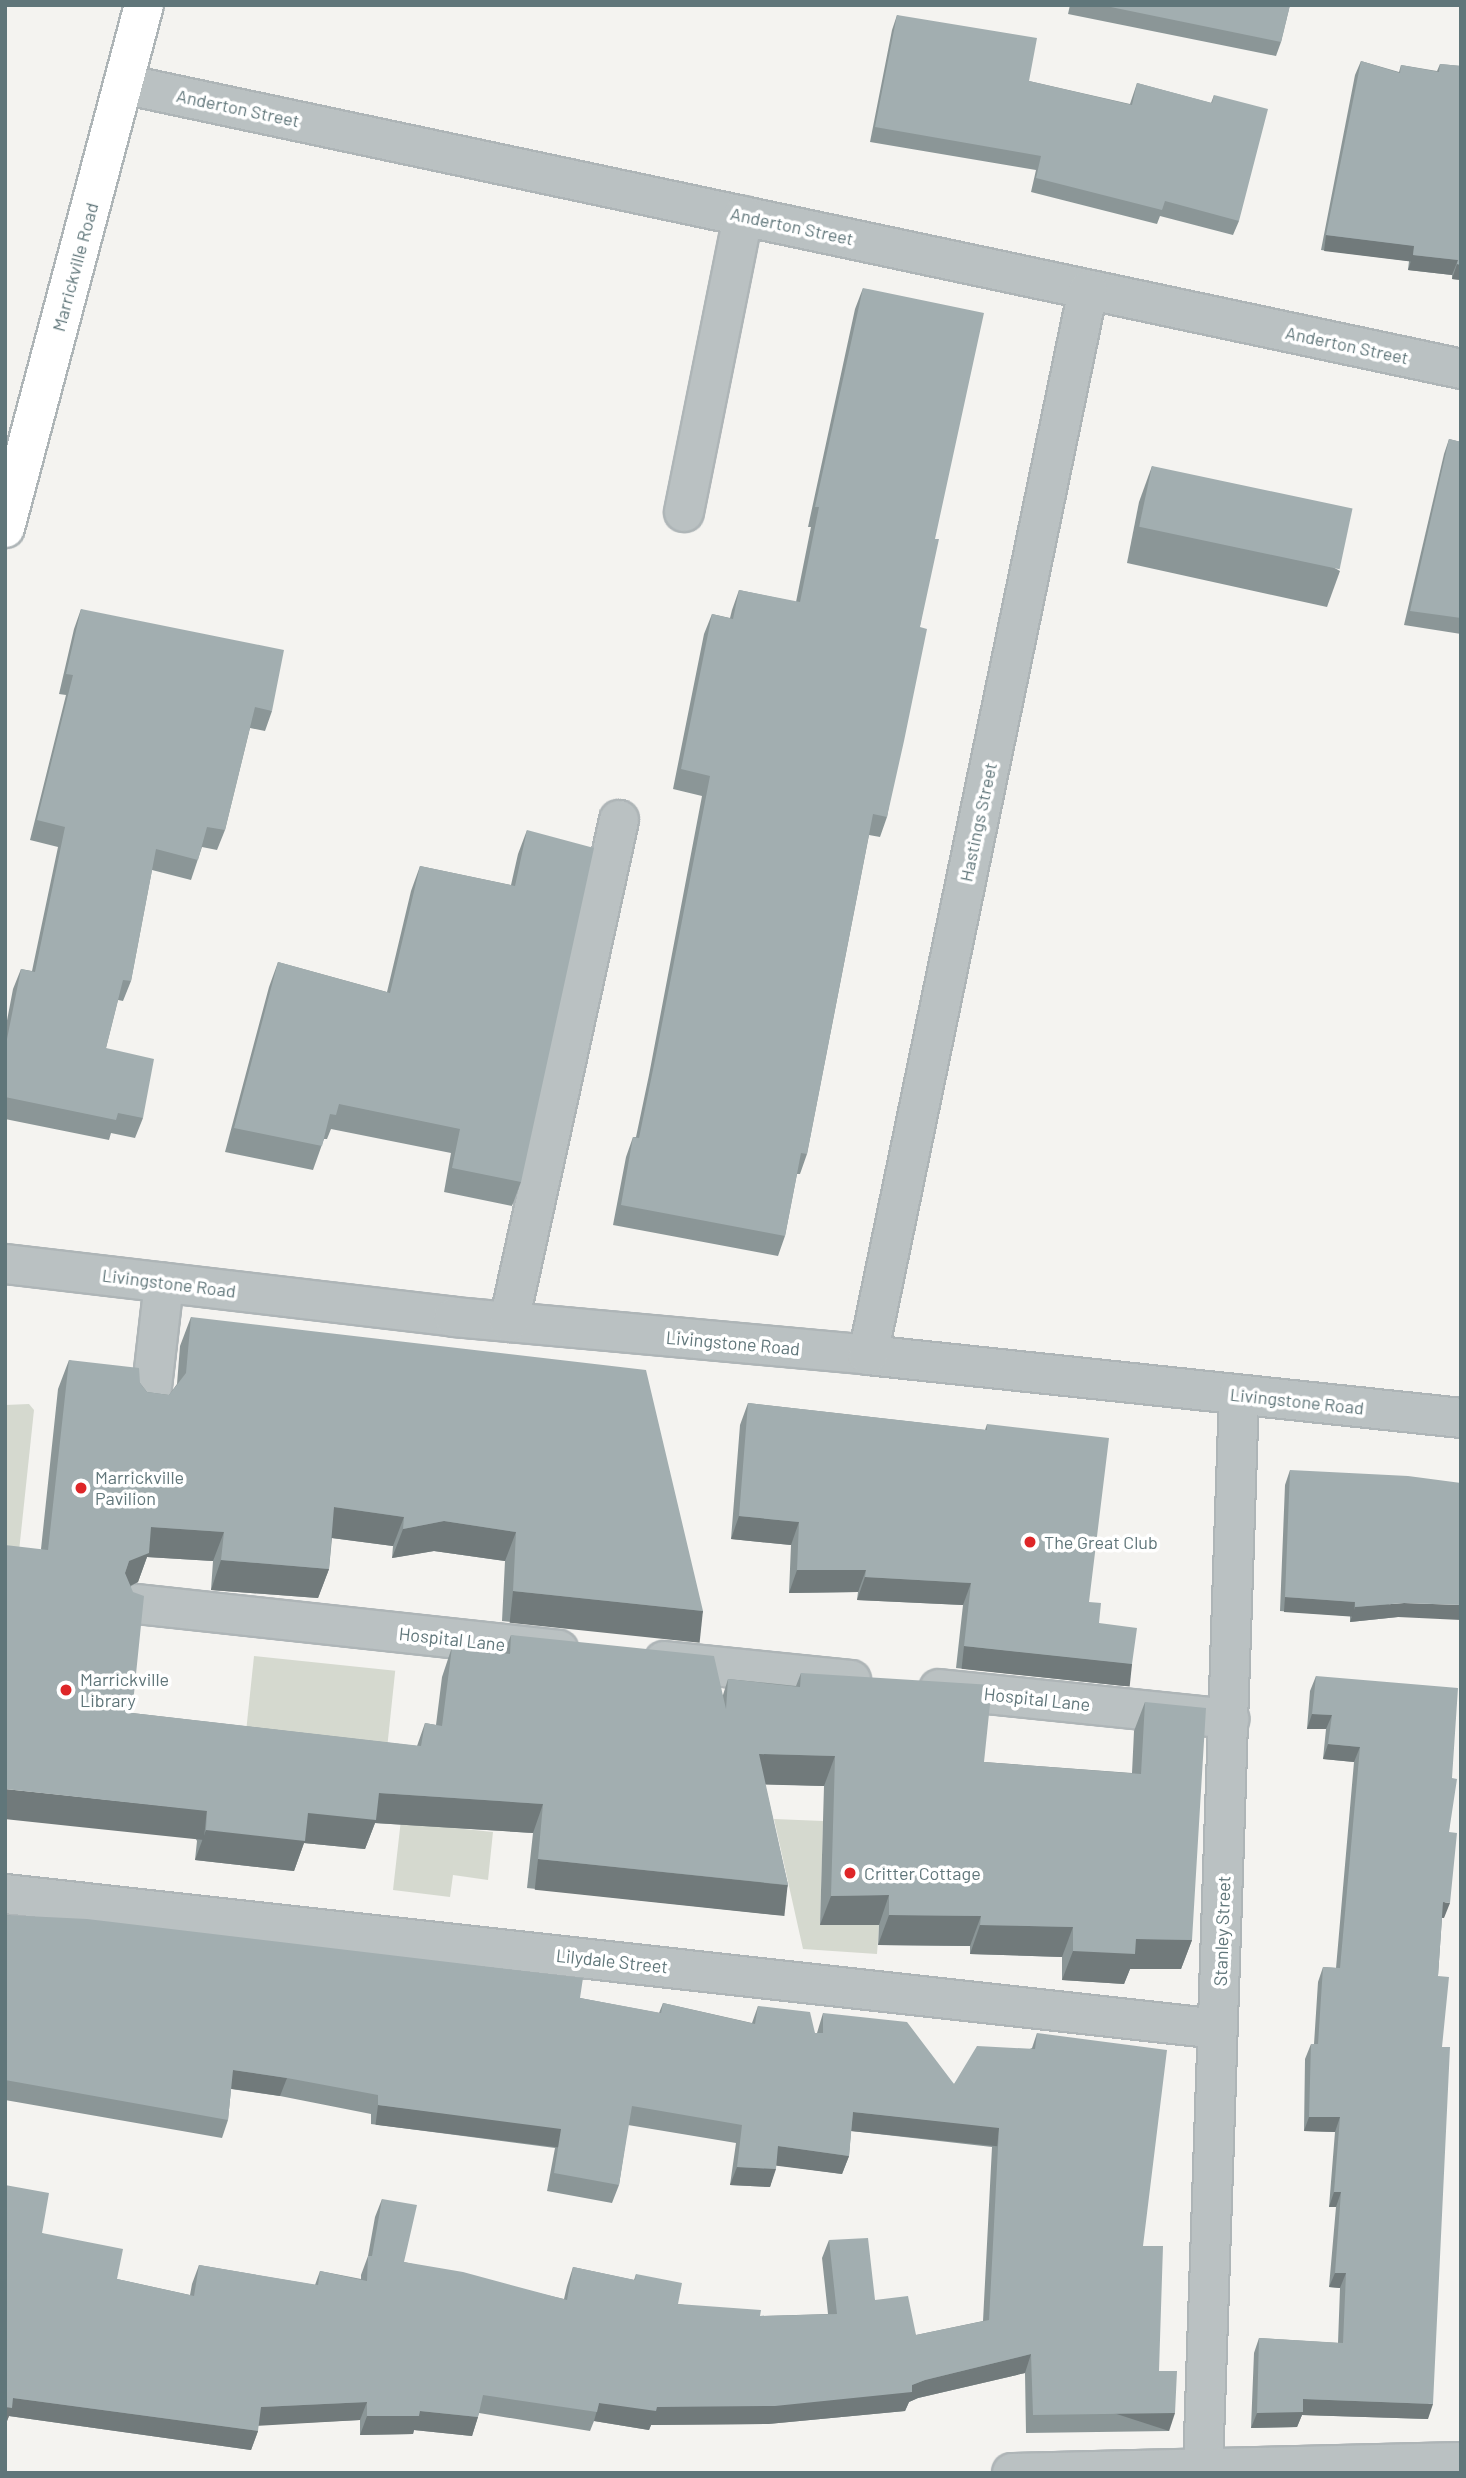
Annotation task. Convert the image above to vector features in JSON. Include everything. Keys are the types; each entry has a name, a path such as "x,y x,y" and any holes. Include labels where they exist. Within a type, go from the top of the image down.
{"main road":[{"name":"Marrickville Road","path":"7,514 144,5"}],"street":[{"name":"Anderton Street","path":"123,84 1461,369"},
{"path":"684,513 743,216"},
{"name":"Hastings Street","path":"868,1355 1088,290"},
{"path":"509,1322 619,820"},
{"name":"Livingstone Road","path":"5,1264 509,1322 868,1355 1461,1418"},
{"path":"150,1405 164,1283"},
{"name":"Stanley Street","path":"1203,2468 1239,1395"},
{"name":"Hospital Lane","path":"136,1604 589,1653"},
{"name":"Hospital Lane","path":"631,1658 1229,1719"},
{"name":"Lilydale Street","path":"5,1894 1218,2029"},
{"path":"1012,2473 1455,2466"}],"shaded area":[{"path":"29,1404 34,1410 17,1570 5,1569 5,1405"},
{"path":"254,1656 395,1671 385,1767 244,1752"},
{"path":"403,1802 454,1828 493,1832 488,1880 453,1875 450,1897 393,1890"},
{"path":"774,1819 823,1821 820,1925 879,1925 877,1954 803,1949"}],"building":[{"path":"1101,5 1290,5 1281,42"},
{"path":"897,15 1037,38 1029,81 1132,105 1137,83 1212,103 1214,95 1268,109 1239,221 1165,201 1162,210 1036,178 1041,156 875,127"},
{"path":"1361,61 1400,73 1401,65 1439,72 1440,64 1461,66 1461,265 1457,264 1458,260 1413,255 1414,246 1326,235"},
{"path":"863,288 984,313 935,539 939,539 920,627 927,629 904,741 887,817 873,814 807,1154 801,1153 785,1236 621,1205 633,1137 639,1138 710,776 681,769 712,614 733,619 739,590 800,602 819,507 815,507"},
{"path":"1449,439 1461,442 1461,618 1410,611"},
{"path":"1152,466 1353,509 1340,569 1139,527"},
{"path":"81,609 284,650 272,711 255,707 225,830 207,827 198,860 156,849 131,981 123,980 106,1048 154,1059 143,1118 118,1113 116,1120 5,1097 5,1049 21,969 35,972 65,827 37,820 73,675 66,674"},
{"path":"527,830 594,848 521,1182 452,1168 460,1129 339,1104 336,1115 330,1114 322,1146 234,1128 278,962 390,993 420,866 515,886"},
{"path":"191,1317 646,1370 703,1611 513,1591 516,1532 444,1521 403,1529 404,1517 334,1507 329,1569 221,1560 224,1532 151,1527 149,1553 129,1561 125,1573 133,1592 144,1596 132,1713 421,1746 425,1723 442,1726 452,1647 510,1654 511,1635 714,1656 726,1709 728,1679 800,1687 801,1673 992,1685 984,1762 1141,1774 1145,1702 1206,1708 1192,1940 1136,1939 1135,1954 1073,1951 1073,1927 980,1925 981,1916 889,1915 889,1895 831,1896 835,1756 759,1754 788,1885 538,1859 543,1804 379,1793 376,1820 308,1813 305,1841 206,1830 207,1811 5,1789 5,1545 48,1550 69,1360 139,1368 140,1383 147,1392 169,1395 186,1373"},
{"path":"748,1403 987,1430 987,1424 1109,1438 1089,1602 1101,1603 1099,1623 1137,1628 1132,1664 964,1646 971,1583 865,1577 866,1570 797,1570 799,1522 739,1516"},
{"path":"1290,1470 1408,1476 1461,1483 1461,1605 1404,1603 1355,1607 1355,1602 1285,1597"},
{"path":"1316,1676 1458,1688 1452,1778 1457,1779 1449,1832 1457,1833 1450,1903 1443,1902 1438,1976 1449,1977 1442,2047 1450,2047 1433,2404 1303,2399 1303,2412 1257,2413 1259,2338 1343,2343 1346,2273 1335,2273 1341,2192 1334,2192 1340,2117 1309,2117 1311,2044 1318,2044 1323,1967 1340,1968 1360,1747 1328,1744 1332,1715 1312,1714"},
{"path":"5,1915 87,1919 583,1978 580,1998 661,2013 663,2003 755,2024 758,2006 810,2012 815,2033 823,2033 823,2013 907,2022 954,2084 977,2046 1035,2049 1037,2033 1167,2050 1143,2246 1163,2246 1159,2371 1177,2371 1175,2413 1033,2415 1031,2354 925,2380 912,2385 912,2392 775,2406 657,2407 656,2411 599,2403 597,2412 483,2395 478,2417 420,2411 419,2416 367,2416 367,2402 261,2407 258,2431 13,2398 12,2408 5,2407 5,2185 49,2193 42,2233 123,2249 117,2279 194,2296 199,2265 318,2285 320,2271 367,2281 368,2256 372,2256 382,2199 417,2205 404,2262 463,2272 567,2300 573,2267 635,2280 636,2274 682,2283 678,2304 761,2310 760,2316 837,2314 829,2240 868,2238 875,2300 908,2296 916,2335 989,2320 999,2128 853,2112 849,2156 778,2146 776,2169 737,2167 742,2125 632,2106 619,2185 554,2173 561,2129 378,2105 378,2095 287,2078 233,2070 228,2120 5,2080"}],"place":[{"name":"Marrickville Pavilion","path":"81,1488"},
{"name":"The Great Club","path":"1030,1542"},
{"name":"Marrickville Library","path":"66,1690"},
{"name":"Critter Cottage","path":"850,1873"}]}
